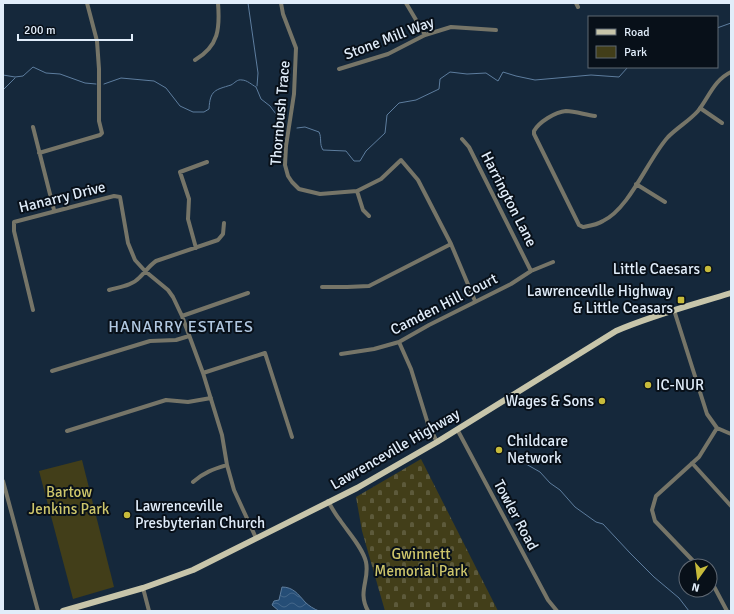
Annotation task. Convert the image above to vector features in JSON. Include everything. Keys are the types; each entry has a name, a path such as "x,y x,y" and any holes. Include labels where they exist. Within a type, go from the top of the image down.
{"main road":[{"name":"Lawrenceville Highway","path":"63,611 143,588 193,570 384,474 616,332 633,324 674,310 731,293"}],"street":[{"path":"39,153 100,135 102,131 99,121 99,68 97,41 87,3"},
{"path":"195,60 202,56 210,47 216,36 219,23 218,3"},
{"name":"Thornbush Trace","path":"281,3 283,14 296,48 294,94 286,146 285,166 288,176 299,189 308,192 320,194 357,191 381,178 401,160 418,180 451,244 475,301"},
{"path":"406,3 425,35"},
{"name":"Stone Mill Way","path":"339,70 388,54 425,35 451,27 496,30"},
{"path":"595,116 566,111 556,114 542,123 534,131 534,134 579,225 583,227 603,222 614,214 668,138 681,126 691,120 712,87 724,75 731,72"},
{"path":"700,108 722,123"},
{"path":"33,127 54,210"},
{"name":"Harrington Lane","path":"462,139 469,146 531,271"},
{"path":"196,248 188,219 190,206 189,199 180,172 207,162"},
{"path":"636,184 665,202"},
{"path":"357,191 363,210 368,216"},
{"name":"Hanarry Drive","path":"33,310 14,231 14,222 54,210 114,196 120,197 131,252 135,260 145,271 168,290 182,316 211,398 222,435 227,465 234,490 256,538"},
{"path":"109,290 132,283 140,278 156,261 218,240 223,234 224,223"},
{"path":"322,287 370,286 451,244"},
{"name":"Camden Hill Court","path":"341,354 374,349 399,342 475,301 511,284 531,271 553,262"},
{"path":"182,316 248,293"},
{"path":"674,310 707,414 716,428 731,434"},
{"path":"52,371 150,341 176,340 189,336"},
{"path":"399,342 411,369 428,424 437,442"},
{"path":"203,373 265,353 292,437"},
{"path":"67,431 166,400 188,402 211,398"},
{"path":"690,558 655,521 652,510 656,496 699,457 716,428"},
{"name":"Towler Road","path":"457,430 548,600 557,611"},
{"path":"692,463 731,506"},
{"path":"193,482 202,474 210,470 227,465"},
{"path":"3,481 38,611"},
{"path":"328,501 363,554 367,563 367,573 363,591 365,605 368,611"},
{"path":"143,588 149,611"},
{"path":"718,595 726,611"}],"green space":[{"name":"Gwinnett Memorial Park","path":"421,459 498,611 385,611 362,531 356,497"},
{"name":"Bartow Jenkins Park","path":"82,460 114,587 73,599 39,471"}],"water":[{"path":"282,587 289,588 298,594 308,605 319,611 279,611 272,605 274,601 279,600"}],"waterway":[{"path":"248,3 258,73 257,86"},
{"path":"718,28 731,23"},
{"path":"3,75 15,77 23,76 33,67 46,73 60,74 85,83 96,84"},
{"path":"297,128 305,127 319,132 323,150 346,151 354,161 360,161 366,151 385,133 387,115 399,103 416,100 439,89 440,79 450,72 467,74 486,73 498,81 503,72 535,80 591,75 619,77 627,68"},
{"path":"3,90 15,78"},
{"path":"104,84 121,78 154,81 166,88 180,106 193,112 204,112 209,109 212,94 214,92 231,85 236,81 244,80 256,87 261,99 270,106 285,126"},
{"path":"526,464 540,472 550,483 560,490 575,507 596,522 603,524 654,577 679,598 689,611"}],"place":[{"name":"Little Caesars","path":"708,269"},
{"name":"Lawrenceville Highway & Little Ceasars","path":"681,300"},
{"name":"IC-NUR","path":"648,385"},
{"name":"Wages & Sons","path":"602,401"},
{"name":"Childcare Network","path":"499,450"},
{"name":"Lawrenceville Presbyterian Church","path":"127,515"}],"district":[{"name":"HANARRY ESTATES","path":"181,327"}]}
